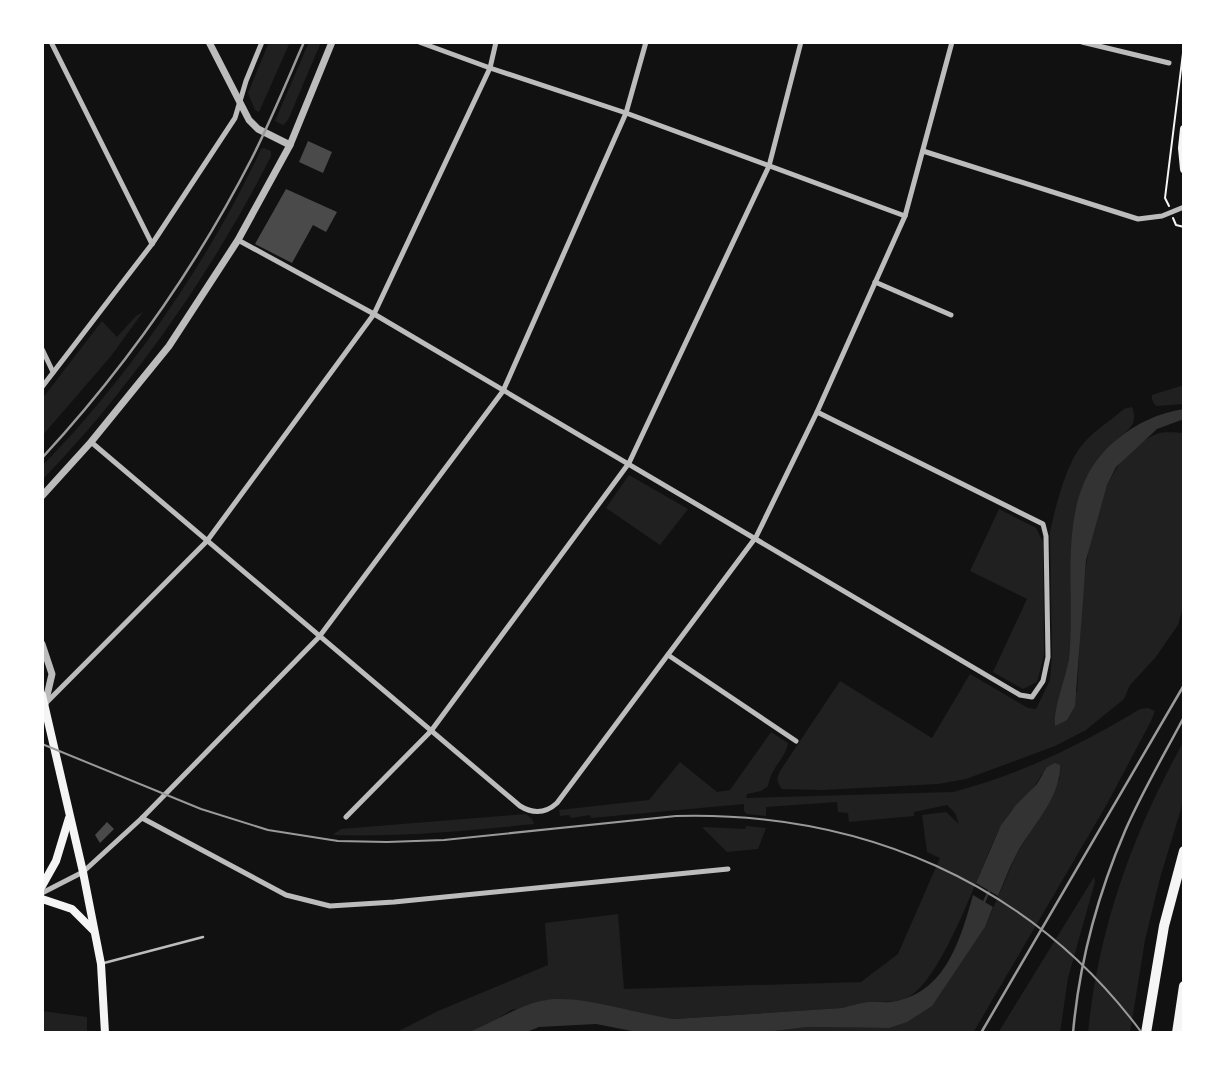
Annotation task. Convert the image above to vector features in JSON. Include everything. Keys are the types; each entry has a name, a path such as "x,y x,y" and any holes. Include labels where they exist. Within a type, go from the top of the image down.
{"highway":[{"path":"1146,1033 1162,940 1184,851"},
{"path":"1177,1033 1184,986"}],"main road":[{"path":"1184,129 1184,169"},
{"path":"43,701 101,964 105,1033"},
{"path":"42,886 57,861 70,815"},
{"path":"42,899 72,909 94,931"}],"street":[{"path":"51,42 152,244"},
{"path":"209,42 240,104 258,130 290,145"},
{"path":"42,387 152,244 235,118 262,42"},
{"path":"42,496 92,442 169,346 238,240 290,145 332,42"},
{"path":"419,42 626,113 905,216"},
{"path":"43,701 207,541 374,314 490,68 496,42"},
{"path":"42,893 82,872 142,818 319,637 503,391 626,113 646,42"},
{"path":"346,817 431,732 629,463 769,166 801,42"},
{"path":"92,442 520,806 533,812 544,812 557,803 756,537 817,412 905,216 952,42"},
{"path":"1082,42 1169,63"},
{"path":"923,150 1138,219 1162,216 1184,207"},
{"path":"238,240 374,314 1020,695 1032,696 1040,688 1048,657 1046,536 1043,524 817,412"},
{"path":"875,282 951,315"},
{"path":"42,349 53,372"},
{"path":"42,644 52,674 43,701"},
{"path":"668,655 796,741"},
{"path":"142,818 286,895 330,905 394,902 728,869"}],"lane":[{"path":"101,964 203,937"}],"path":[{"path":"1167,203 1165,198 1184,45"},
{"path":"1174,223 1184,227"}],"shaded area":[{"path":"269,42 290,42 259,112 255,110 248,93"},
{"path":"309,42 321,42 288,120 283,125 275,121"},
{"path":"261,149 271,151 271,156 197,284 138,368 75,445 42,480 42,466 105,396 165,316 218,232"},
{"path":"143,312 111,356 42,436 42,399 102,321 117,337"},
{"path":"1184,385 1184,404 1156,406 1152,400 1152,395"},
{"path":"1132,407 1133,423 1099,458 1085,481 1079,498 1073,532 1071,637 1063,688 1055,713 1077,692 1089,548 1098,511 1111,477 1131,451 1157,434 1184,433 1184,603 1178,625 1155,658 1130,685 1124,699 1086,730 1055,746 966,779 938,784 823,790 782,789 778,780 780,771 840,681 932,738 970,674 1028,708 1036,709 1050,680 1050,532 1061,489 1069,467 1083,443 1124,409"},
{"path":"1184,409 1184,419 1157,429 1116,467 1107,485 1086,560 1075,706 1067,720 1055,726 1056,710 1069,658 1072,541 1075,513 1083,486 1096,461 1116,440 1157,416"},
{"path":"629,475 688,509 660,545 606,508"},
{"path":"999,509 1036,528 1043,542 1044,655 1037,682 1023,689 993,672 1027,599 970,571"},
{"path":"1140,709 1155,711 1151,721 1107,804 973,1033 758,1033 807,1027 889,1028 969,950 985,927 1016,855 1049,801 1060,777 1042,774 1004,821 949,944 923,984 905,999 865,1002 842,1008 675,1019 569,1000 511,1010 486,1026 466,1033 395,1033 438,1011 548,965 545,923 618,914 624,989 861,982 898,954 940,858 927,852 922,815 946,812 959,824 955,813 947,805 914,812 914,816 849,822 848,813 838,812 837,802 766,807 766,816 747,814 744,804 591,818 590,815 571,818 569,815 560,816 559,810 649,800 680,762 717,792 730,790 771,732 788,743 786,749 768,786 761,791 747,794 746,798 953,792 1050,757"},
{"path":"1184,741 1184,799 1145,940 1130,1033 1088,1033 1100,956 1121,882 1149,810"},
{"path":"1055,763 1060,765 1056,789 1016,855 998,896 976,883 1001,825 1037,784 1047,767"},
{"path":"526,814 534,824 434,833 333,835 341,829"},
{"path":"746,826 766,828 758,849 727,852 702,827 745,829"},
{"path":"1094,877 1095,882 1068,978 1060,1033 998,1033"},
{"path":"973,895 993,907 985,927 932,1006 907,1022 889,1028 807,1027 758,1033 642,1033 596,1024 539,1027 524,1033 466,1033 522,1007 555,999 589,1002 675,1019 842,1008 865,1002 890,1002 909,997 924,989 947,963 956,947"},
{"path":"42,1011 87,1017 87,1033 42,1033"}],"building":[{"path":"308,141 332,152 323,173 299,162"},
{"path":"286,189 337,212 326,232 313,225 292,263 255,244"},
{"path":"107,822 114,829 100,843 95,835"}],"waterway":[{"path":"984,902 990,889"}],"tram line":[{"path":"42,744 201,809 268,830 338,841 444,840 676,816 745,818 811,827 875,843 936,866 994,897 1048,935 1097,980 1142,1033"}],"railway":[{"path":"42,458 102,388 183,277 252,158 304,42"},
{"path":"981,1033 1184,685"},
{"path":"1073,1033 1085,956 1106,880 1132,816 1184,717"}]}
